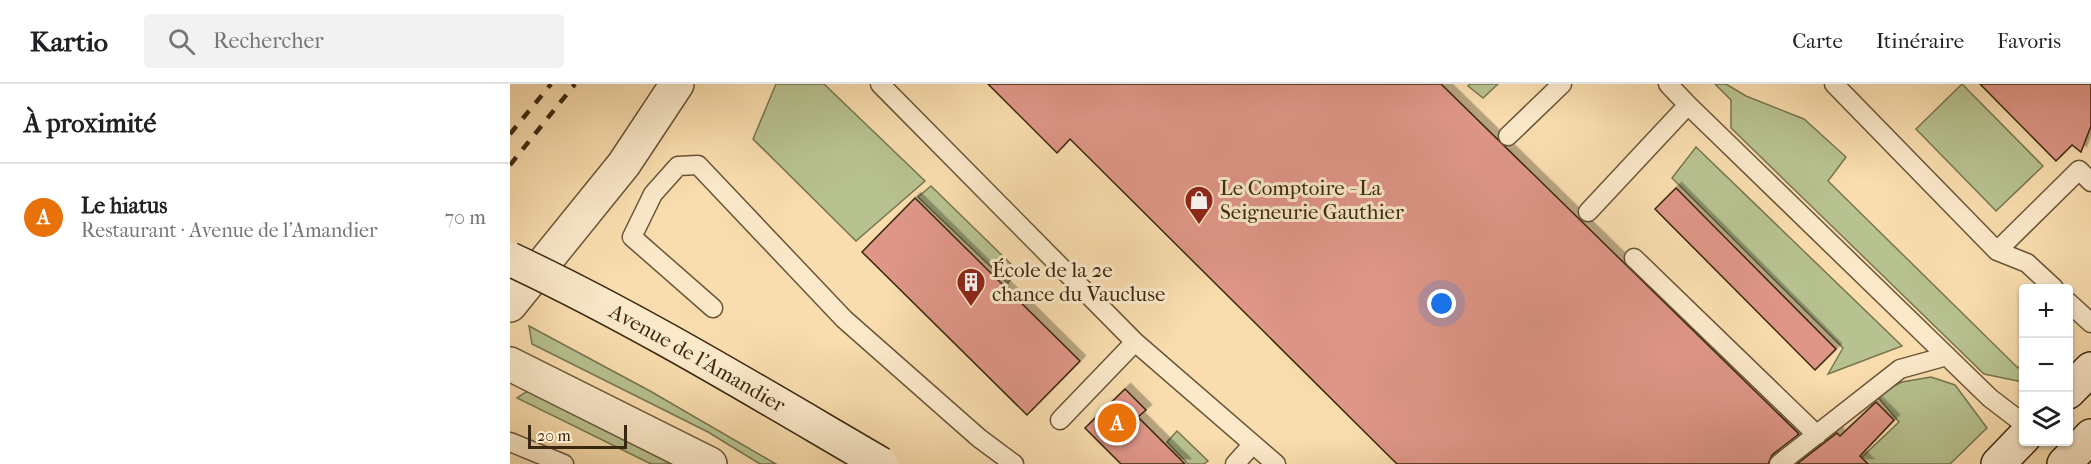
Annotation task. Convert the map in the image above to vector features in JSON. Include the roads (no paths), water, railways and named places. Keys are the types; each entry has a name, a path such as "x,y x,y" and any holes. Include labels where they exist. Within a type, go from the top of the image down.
{"main road":[{"path":"510,305 624,164 677,84"},
{"name":"Avenue de l'Amandier","path":"510,259 575,289 707,362 881,464"},
{"path":"510,364 710,464"},
{"path":"2073,387 2091,369"},
{"path":"2064,464 2091,436"},
{"path":"1998,464 2019,442"}],"lane":[{"path":"880,84 1135,342 1276,464"},
{"path":"1508,136 1562,84"},
{"path":"1668,84 1990,398 2019,420"},
{"path":"1834,84 1997,251 2027,263 2050,284"},
{"path":"1588,212 1688,105"},
{"path":"712,308 632,237 653,194 678,166 698,165 844,319 979,438 1014,464"},
{"path":"1997,251 2079,170 2091,182"},
{"path":"1634,258 1817,435"},
{"path":"2073,307 2091,323"},
{"path":"1059,420 1135,342"},
{"path":"1779,464 1900,369 1947,356"},
{"path":"510,442 564,464"},
{"path":"1235,464 1253,444"}],"railway":[{"path":"510,134 551,84"},
{"path":"510,165 575,84"}],"place":[{"name":"Le Comptoire - La Seigneurie Gauthier","path":"1199,226"},
{"name":"École de la 2e chance du Vaucluse","path":"971,308"},
{"name":"Le hiatus","path":"1117,423"}]}
